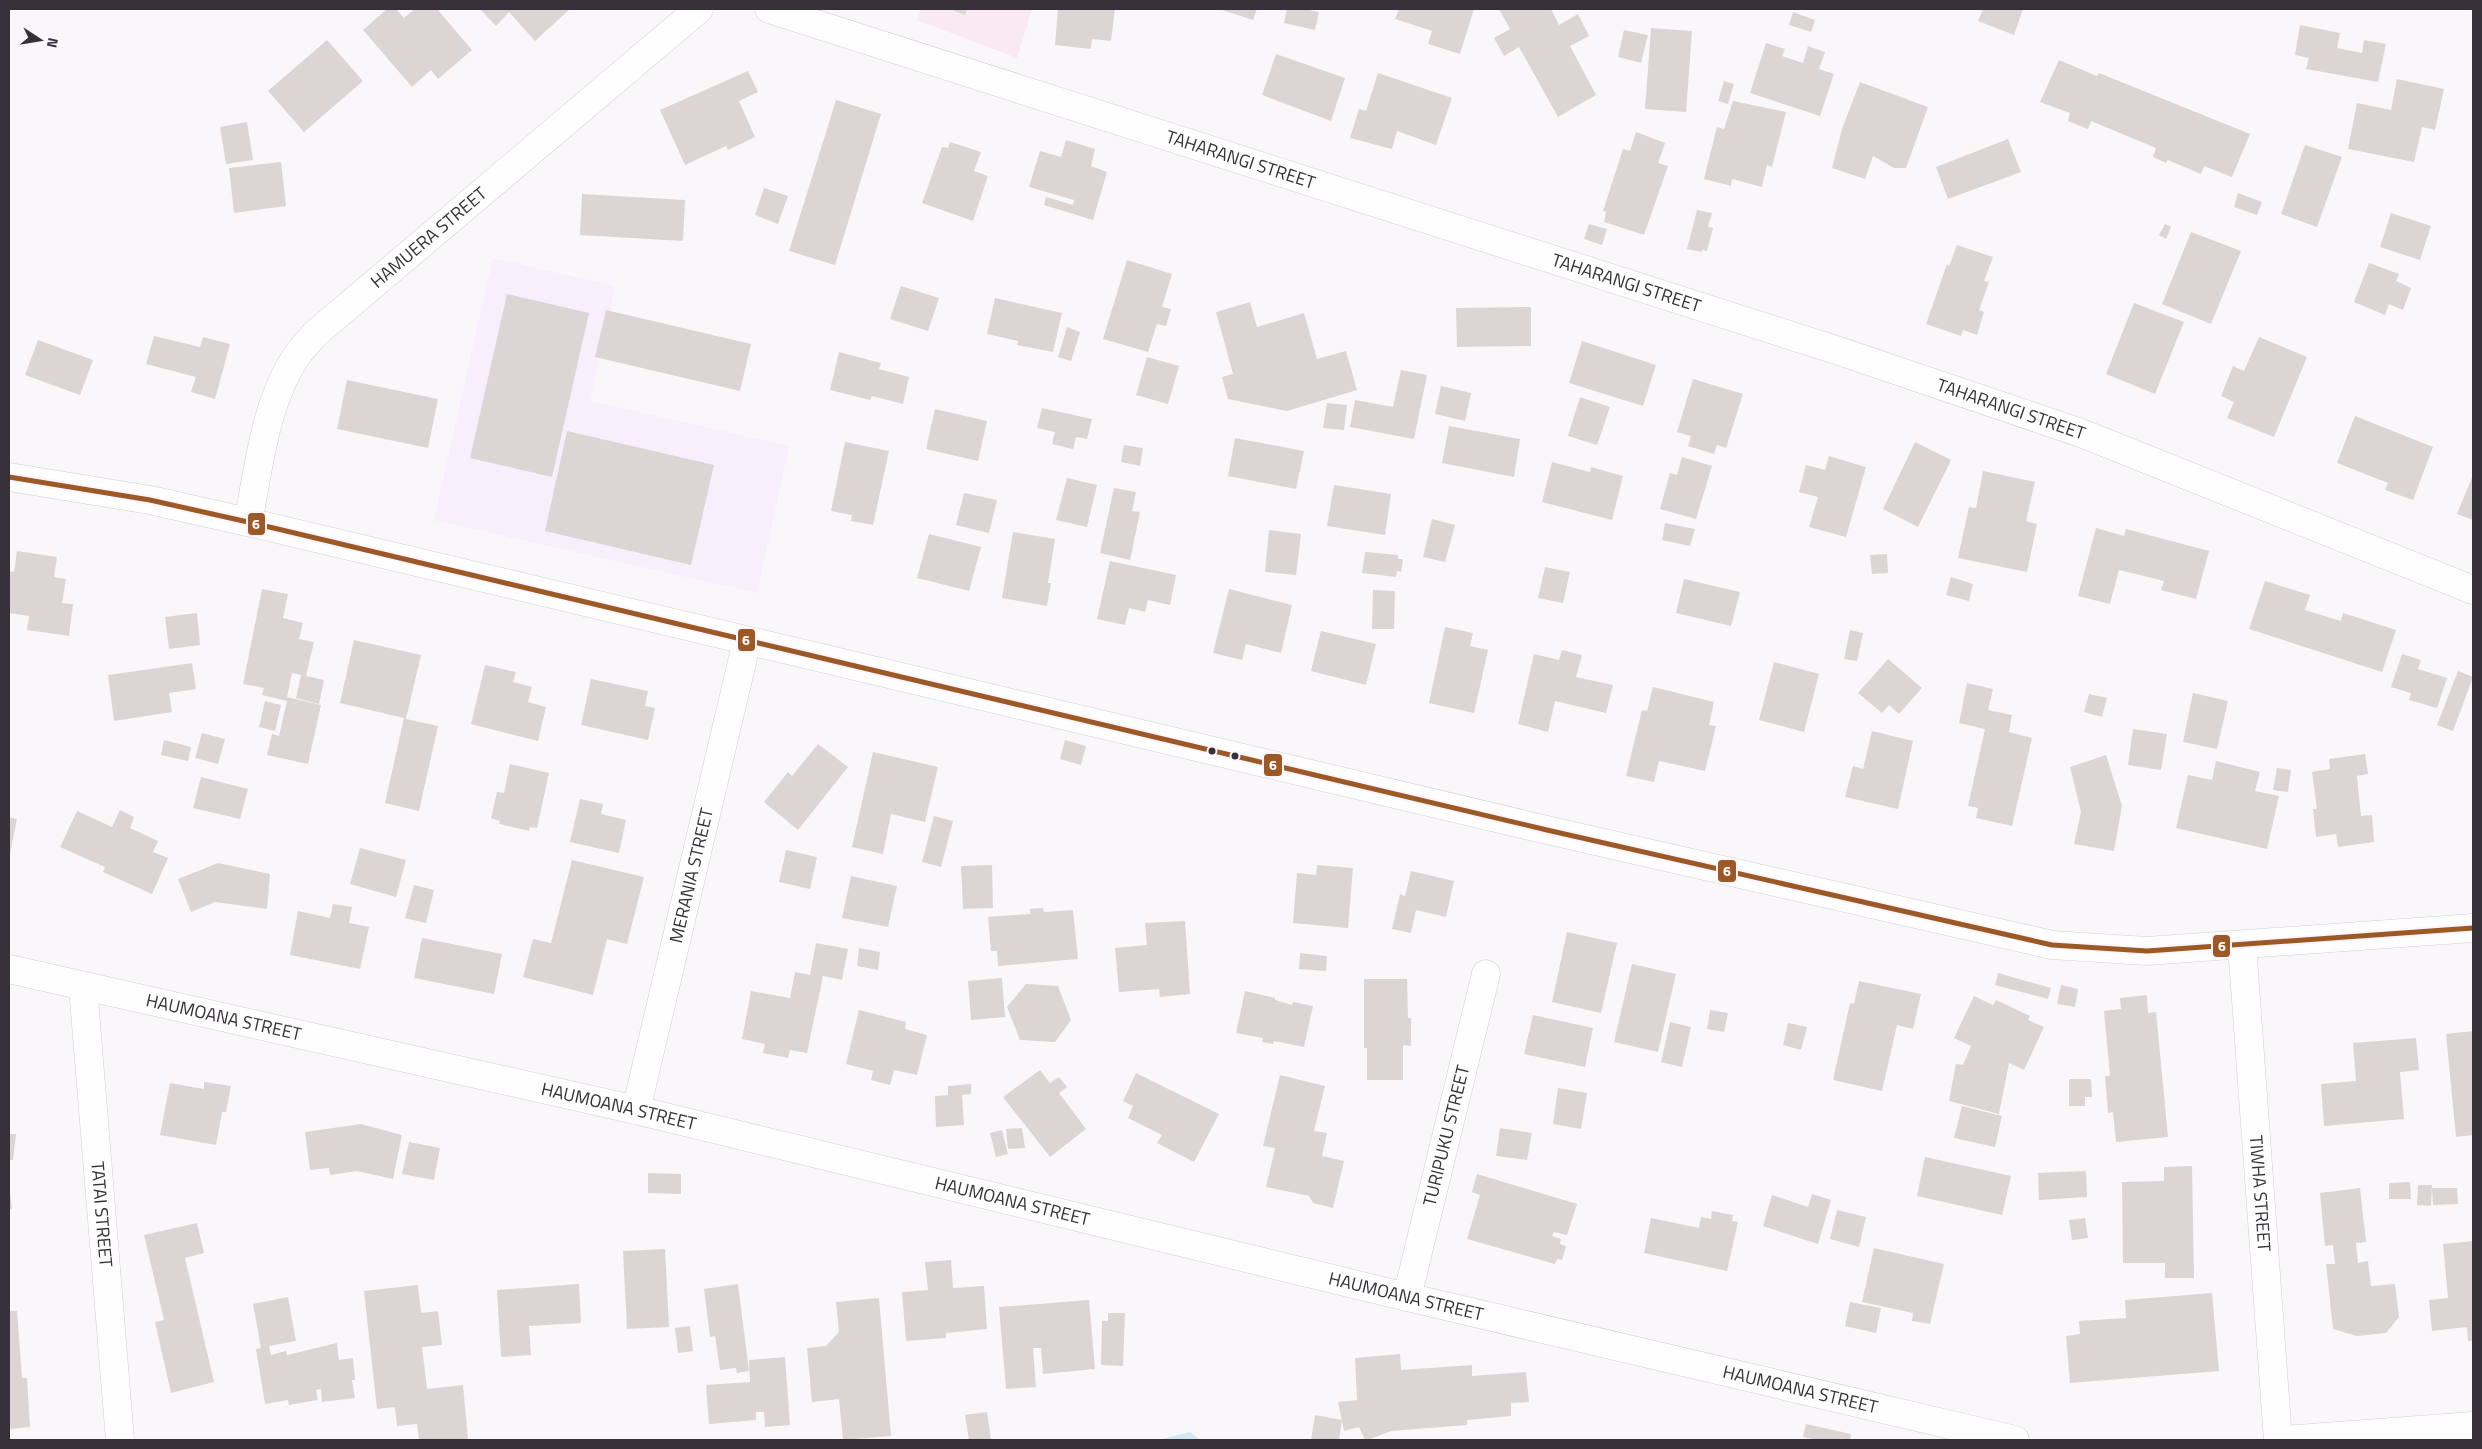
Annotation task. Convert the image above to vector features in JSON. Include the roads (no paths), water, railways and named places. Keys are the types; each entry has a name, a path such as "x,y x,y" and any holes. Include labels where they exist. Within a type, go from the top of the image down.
{"street":[{"name":"HAMUERA STREET","path":"248,522 270,420 282,381 298,353 323,327 699,9"},
{"name":"TAHARANGI STREET","path":"769,9 1836,350 2081,432 2473,590"},
{"path":"9,478 150,500 248,522 1547,830 2023,940 2052,945 2148,952 2473,928"},
{"name":"MERANIA STREET","path":"636,1110 748,641"},
{"name":"TIWHA STREET","path":"2242,945 2278,1440"},
{"name":"HAUMOANA STREET","path":"9,969 83,988 636,1110 1407,1297 2015,1440"},
{"name":"TURIPUKU STREET","path":"1407,1297 1486,974"},
{"name":"TATAI STREET","path":"83,988 120,1440"},
{"path":"2284,1440 2473,1426"}],"water":[{"path":"1190,1432 1200,1440 1159,1440"}]}
